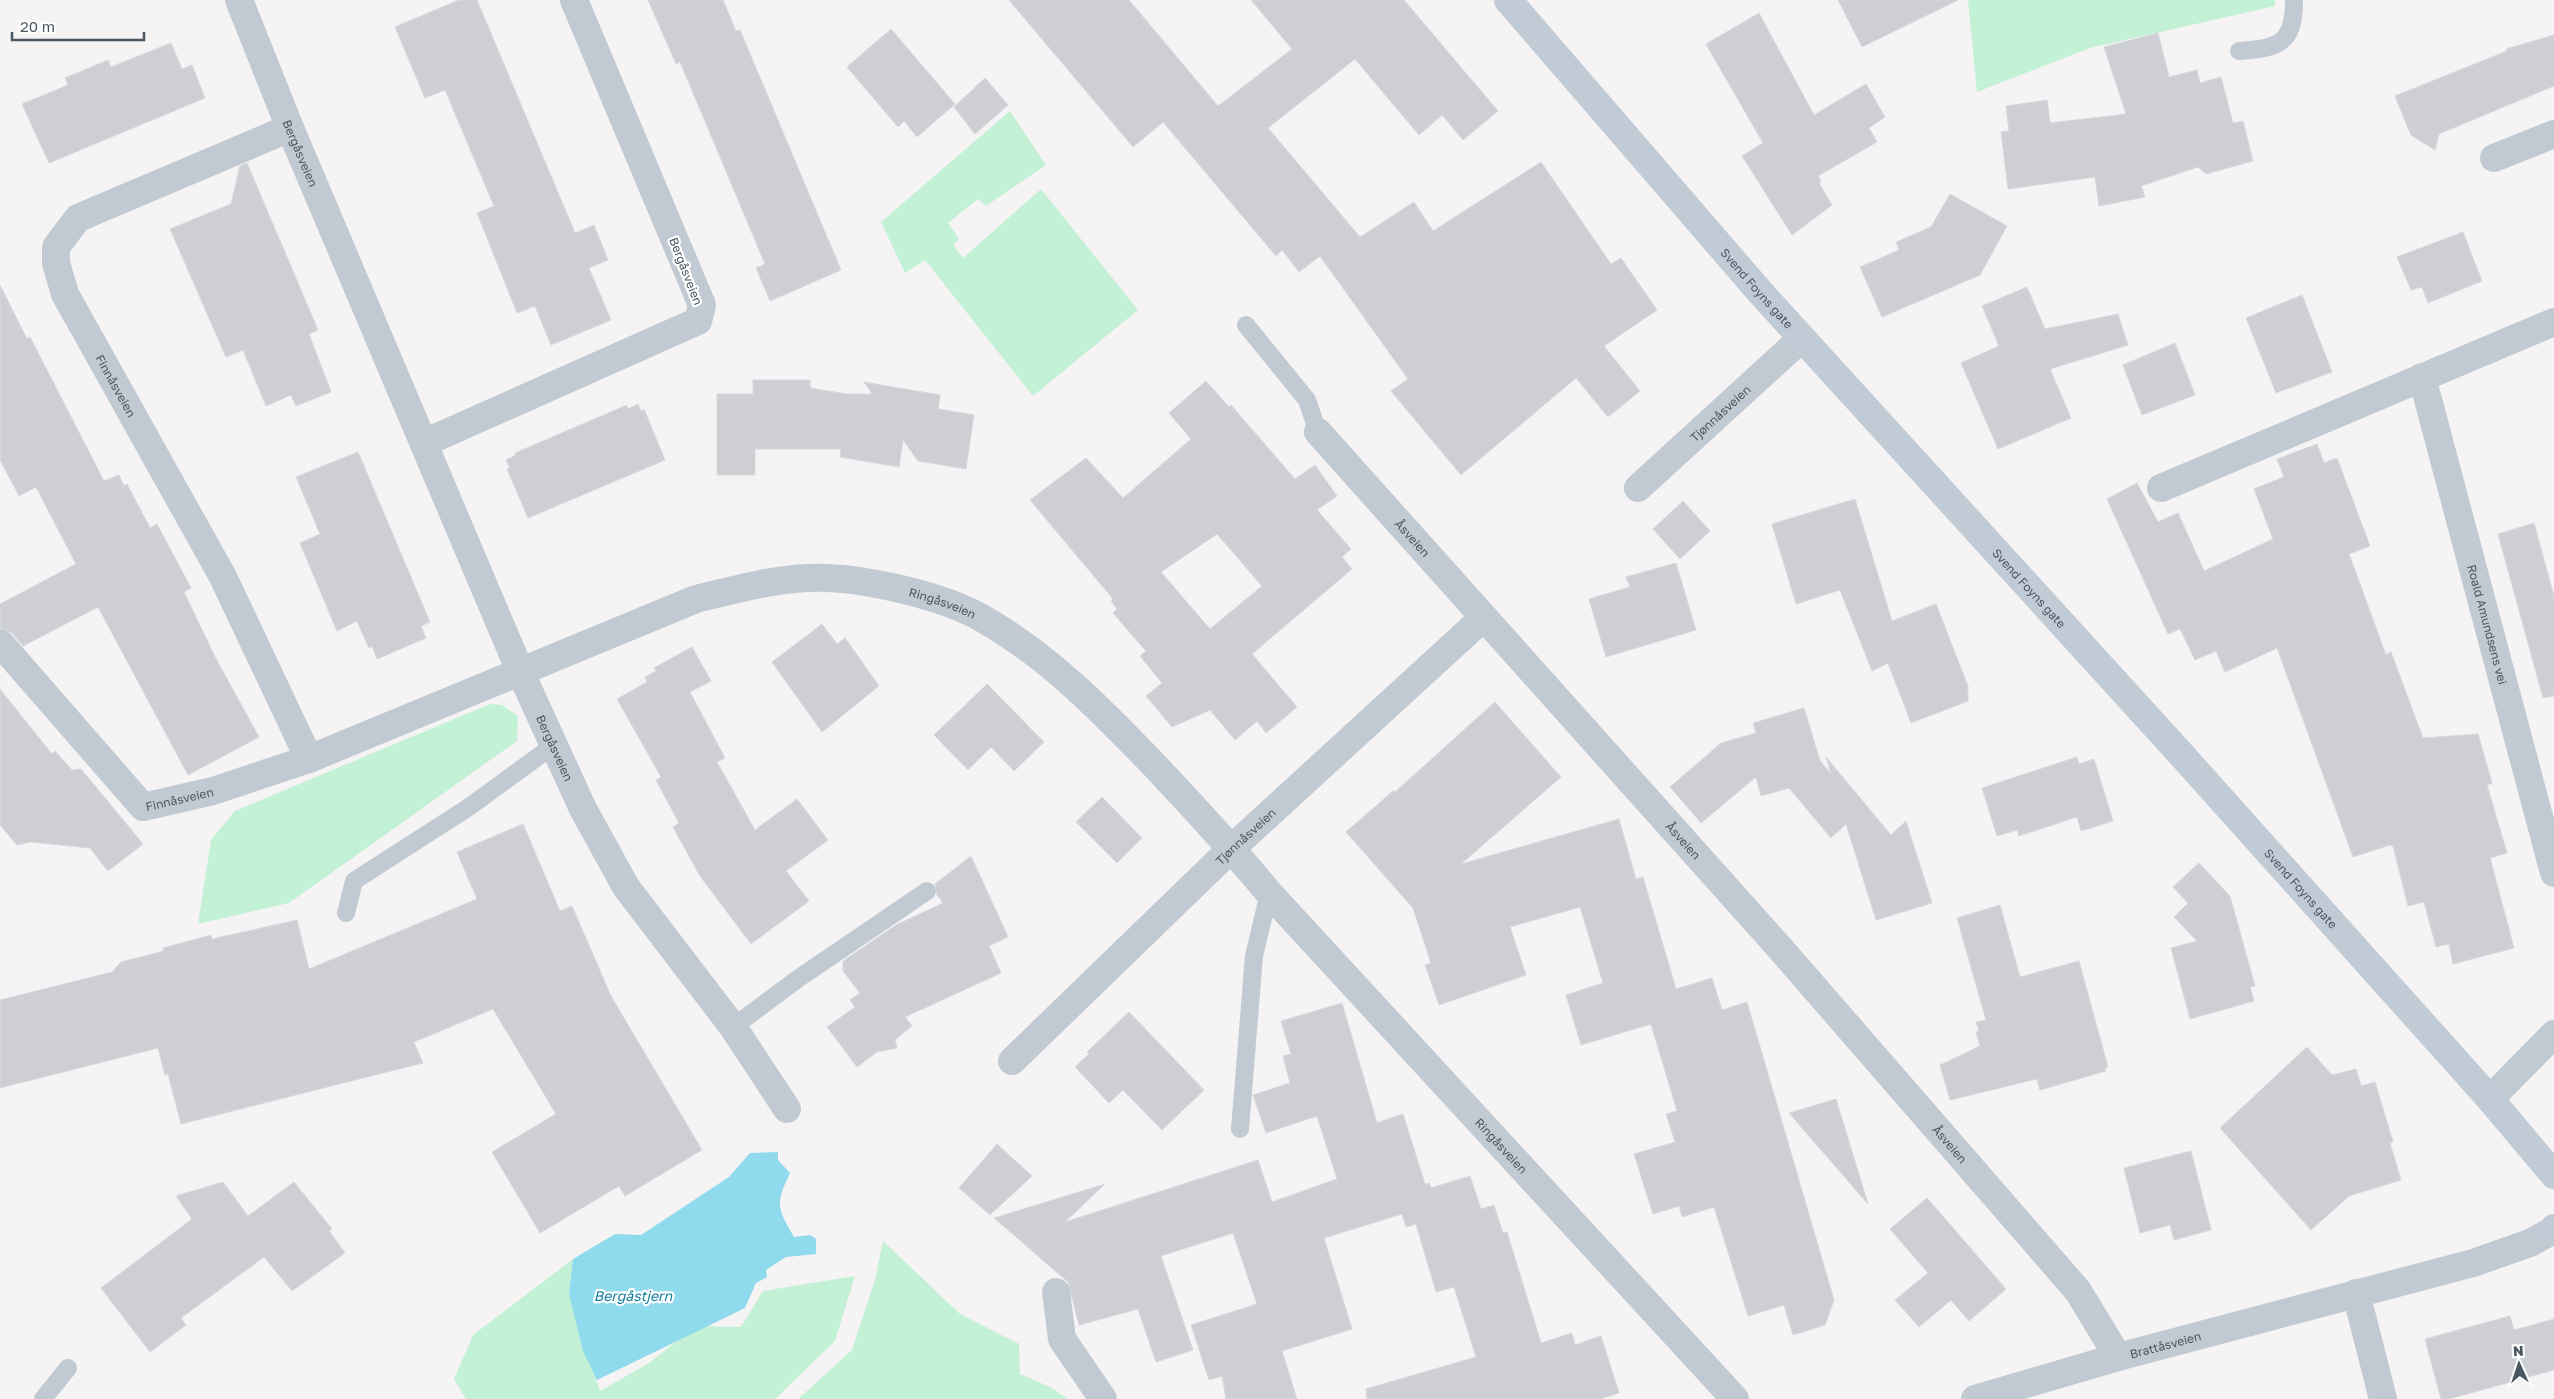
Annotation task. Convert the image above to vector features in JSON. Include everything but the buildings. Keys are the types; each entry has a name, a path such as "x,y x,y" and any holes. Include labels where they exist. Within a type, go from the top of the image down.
{"street":[{"name":"Bergåsveien","path":"239,0 290,128 520,671 583,809 626,887 733,1027 787,1109"},
{"name":"Bergåsveien","path":"424,443 698,321 702,305 574,0"},
{"name":"Svend Foyns gate","path":"1508,0 1802,338 2179,752 2490,1099 2554,1175"},
{"name":"Finnåsveien","path":"290,128 78,218 56,247 56,262 65,294 223,576 309,759"},
{"path":"2494,158 2554,134"},
{"path":"2161,488 2554,322"},
{"name":"Tjønnåsveien","path":"1638,488 1802,338"},
{"name":"Roald Amundsens vei","path":"2422,377 2554,873"},
{"name":"Åsveien","path":"1318,432 1779,946 2078,1291 2118,1357"},
{"name":"Ringåsveien","path":"520,671 696,599 760,583 808,578 875,584 932,597 984,619 1029,649 1095,703 1232,848 1269,893 1735,1399"},
{"name":"Tjønnåsveien","path":"1012,1061 1232,848 1484,618"},
{"name":"Finnåsveien","path":"0,643 143,807 213,791 309,759 520,671"},
{"path":"2490,1099 2554,1034"},
{"name":"Brattåsveien","path":"1975,1399 2118,1357 2203,1336 2472,1262 2530,1243 2553,1230"},
{"path":"1056,1292 1062,1340 1103,1399"},
{"path":"2356,1293 2383,1399"}],"lane":[{"path":"2239,51 2275,46 2287,37 2294,21 2294,0"},
{"name":"Åsveien","path":"1246,325 1307,400 1318,432"},
{"path":"346,913 354,881 469,807 554,745"},
{"path":"733,1027 799,978 927,891"},
{"path":"1240,1129 1254,956 1269,893"},
{"path":"43,1399 68,1368"}],"green space":[{"path":"1968,0 2275,0 2275,6 2090,48 1977,92"},
{"path":"1010,111 1046,165 986,206 978,199 948,223 959,239 953,245 963,258 1041,189 1138,310 1033,396 925,260 905,273 881,222"},
{"path":"490,704 502,705 518,716 517,741 289,903 198,924 211,840 235,811"},
{"path":"883,1241 960,1314 1019,1344 1020,1374 1050,1387 1068,1399 798,1399 852,1350 875,1280"},
{"path":"573,1259 569,1294 600,1391 649,1363 696,1326 741,1327 763,1291 855,1276 835,1341 775,1399 466,1399 454,1379 473,1335"}],"water":[{"name":"Bergåstjern","path":"778,1152 778,1160 790,1173 780,1199 781,1212 794,1237 810,1235 816,1239 816,1254 786,1257 766,1270 767,1277 756,1283 745,1308 597,1380 583,1351 569,1294 573,1259 615,1234 641,1235 729,1177 750,1153"}]}
